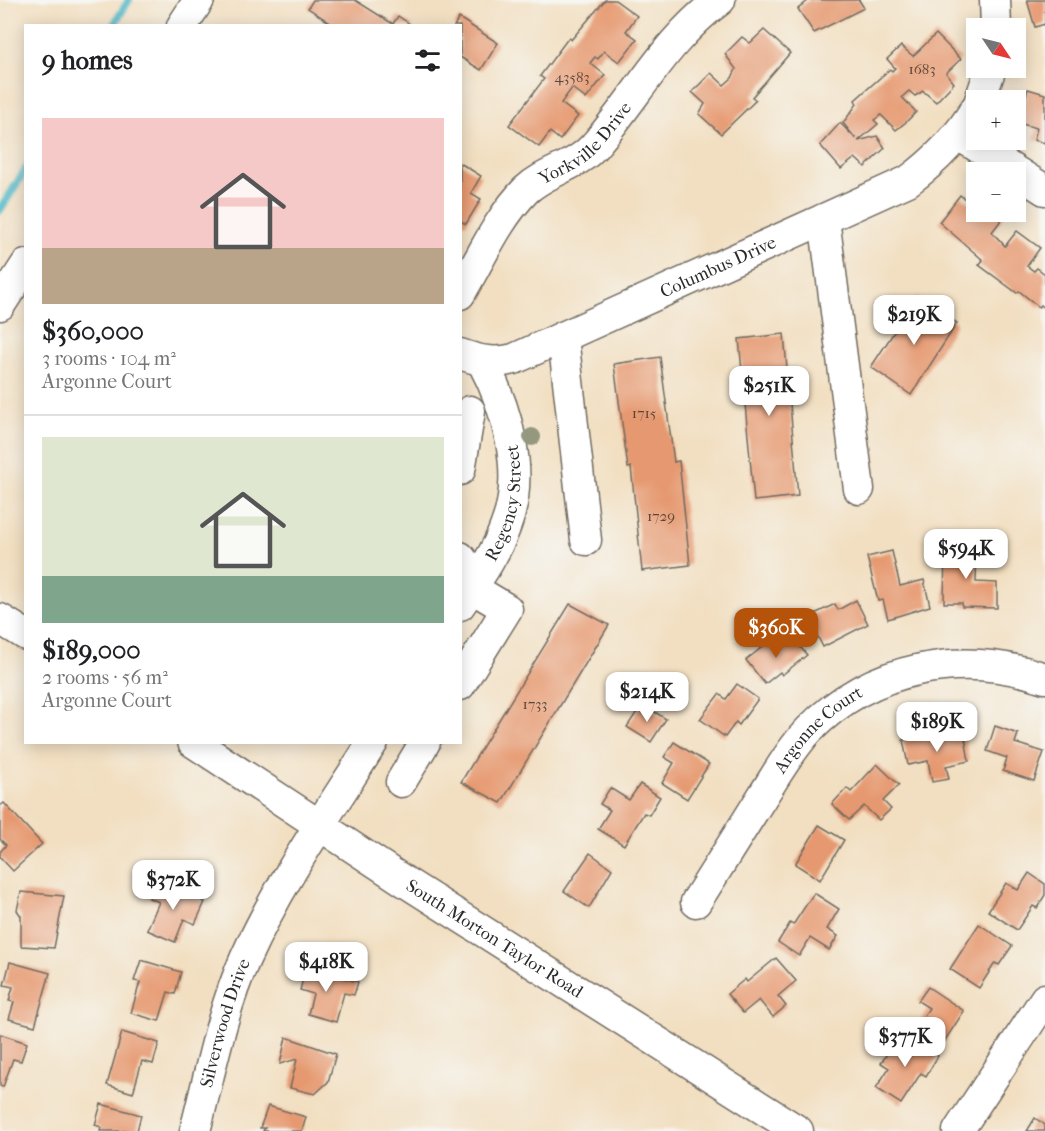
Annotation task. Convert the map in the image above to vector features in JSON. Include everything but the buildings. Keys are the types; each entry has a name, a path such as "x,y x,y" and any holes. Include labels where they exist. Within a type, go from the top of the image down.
{"street":[{"path":"183,24 199,0"},
{"name":"Yorkville Drive","path":"462,291 506,214 528,189 579,159 594,147 662,57 687,28 720,0"},
{"path":"995,0 996,18"},
{"name":"Columbus Drive","path":"471,358 499,362 514,359 908,181 934,163 966,124"},
{"path":"959,135 1045,190"},
{"path":"824,219 859,489"},
{"path":"0,305 24,268"},
{"path":"562,337 586,540"},
{"name":"Regency Street","path":"467,582 506,525 512,502 514,476 498,392 471,358"},
{"path":"462,458 470,411"},
{"path":"462,682 507,609 467,582"},
{"path":"0,619 24,634"},
{"name":"Argonne Court","path":"696,902 792,750 826,714 852,696 877,682 906,671 937,665 993,665 1045,678"},
{"name":"South Morton Taylor Road","path":"196,744 407,883 798,1131"},
{"path":"321,825 372,744"},
{"path":"401,782 424,744"},
{"name":"Silverwood Drive","path":"195,1131 229,1005 244,962 268,910 321,825"},
{"path":"958,1131 1045,999"}],"waterway":[{"path":"114,24 129,0"},
{"path":"0,210 24,172"}]}
